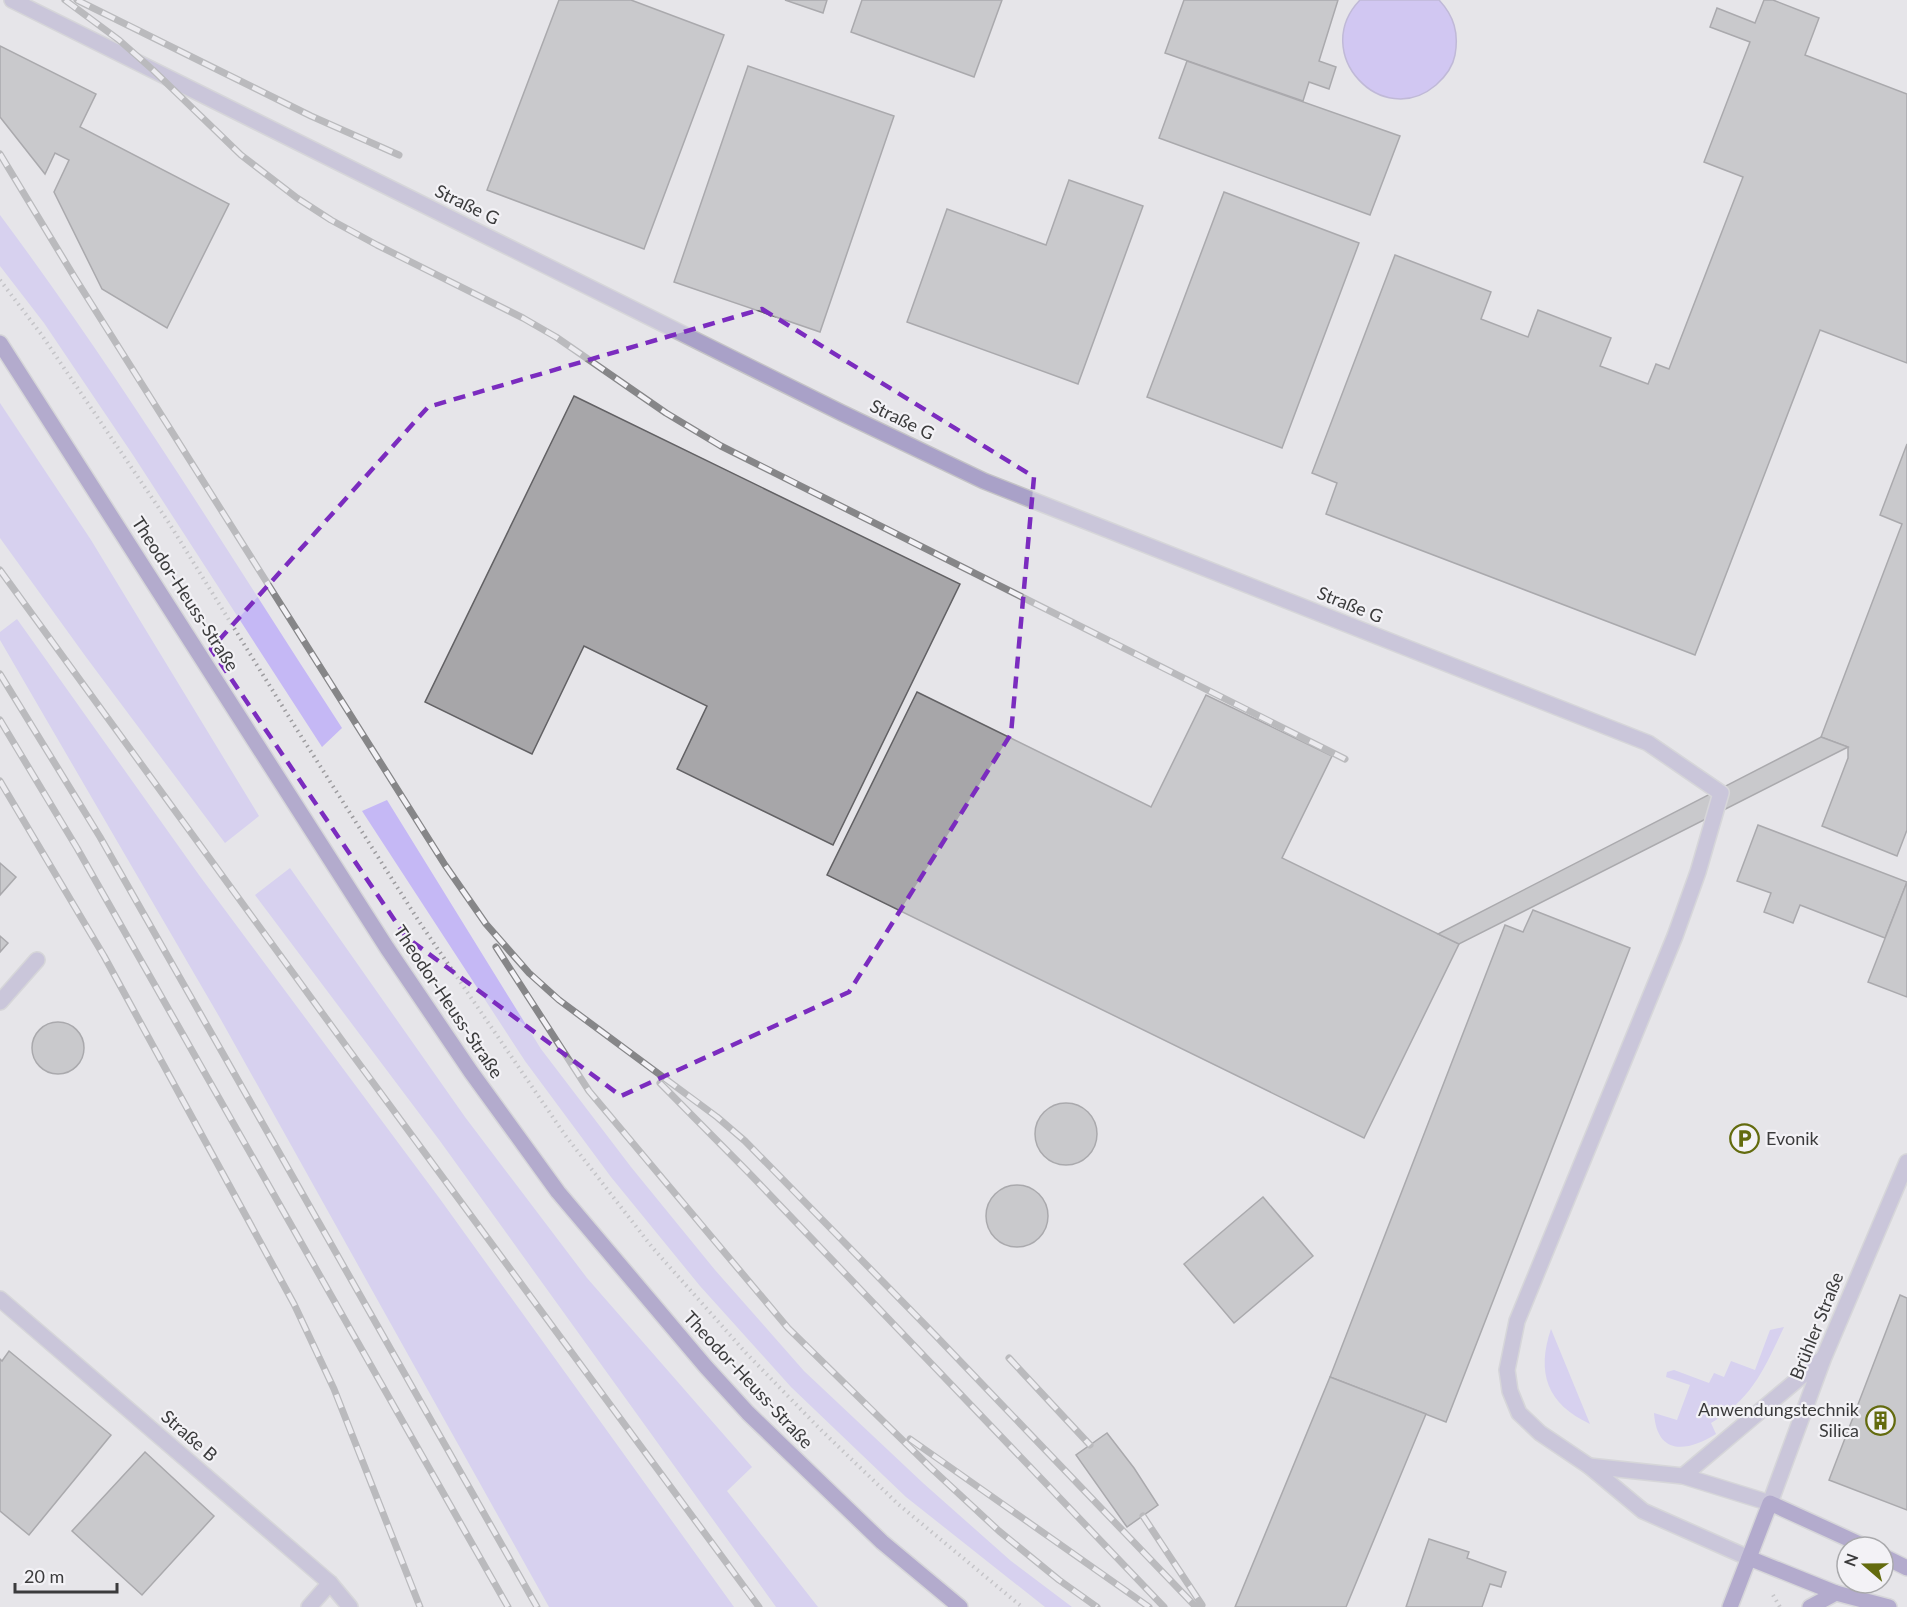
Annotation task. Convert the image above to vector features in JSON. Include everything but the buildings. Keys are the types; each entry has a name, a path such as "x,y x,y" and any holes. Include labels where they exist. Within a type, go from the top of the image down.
{"main road":[{"name":"Theodor-Heuss-Straße","path":"0,343 387,948 471,1072 558,1192 706,1367 748,1413 882,1542 960,1607"},
{"path":"1770,1503 1840,1535"},
{"name":"Brühler Straße","path":"1730,1607 1770,1503"},
{"path":"1749,1558 1835,1593"},
{"path":"1810,1607 1835,1594"},
{"path":"1844,1595 1889,1607"}],"street":[{"name":"Straße G","path":"12,0 842,413 984,481 1647,743 1721,793 1698,872 1675,936 1517,1321 1510,1348 1508,1380 1519,1413 1540,1433 1589,1466"},
{"path":"0,1002 37,960"},
{"name":"Brühler Straße","path":"1770,1503 1824,1357 1907,1162"},
{"name":"Straße B","path":"0,1299 330,1583 350,1607"},
{"path":"1683,1476 1824,1357"},
{"path":"1589,1466 1683,1476 1770,1503"},
{"path":"1589,1466 1643,1511 1749,1558"},
{"path":"309,1607 330,1583"}],"path":[{"path":"0,280 41,334 169,523 420,923 565,1135 652,1247 746,1353 820,1429 898,1503 1022,1607"}],"highlighted area":[{"path":"762,309 1034,477 1011,734 849,992 621,1096 406,937 211,649 428,407"}],"shaded area":[{"path":"1360,0 1439,0 1452,19 1456,32 1456,47 1450,67 1436,85 1415,97 1394,99 1375,92 1359,80 1347,62 1343,42 1346,21"},
{"path":"0,215 133,404 342,728 322,747 133,455 44,323 0,266"},
{"path":"0,403 91,540 259,816 225,843 0,538"},
{"path":"17,619 199,875 440,1199 734,1607 549,1607 220,1018 0,640 0,632"},
{"path":"387,800 541,1049 631,1167 715,1270 804,1371 923,1483 1011,1561 1072,1607 1045,1607 906,1497 791,1387 700,1286 611,1177 525,1061 362,811"},
{"path":"290,868 465,1117 587,1278 752,1467 727,1491 818,1607 776,1607 440,1141 255,895"},
{"path":"1784,1327 1763,1369 1747,1393 1711,1423 1716,1434 1684,1447 1667,1443 1661,1437 1656,1427 1654,1413 1677,1420 1690,1385 1666,1377 1667,1372 1674,1370 1709,1383 1714,1373 1724,1377 1731,1361 1755,1370 1770,1330"},
{"path":"1551,1329 1590,1424 1564,1407 1549,1386 1545,1373 1545,1360"}],"railway":[{"path":"65,0 119,40 241,155 297,198 331,220 556,337 666,413 721,446 1345,759"},
{"path":"77,0 311,116 399,155"},
{"path":"0,154 75,278 445,865 486,924 529,973 559,1000 717,1117 745,1141 1196,1607"},
{"path":"0,570 349,1050 759,1607"},
{"path":"0,674 100,837 537,1607"},
{"path":"0,720 77,848 508,1607"},
{"path":"0,781 104,956 294,1304 334,1389 420,1607"},
{"path":"496,947 589,1091 788,1328 999,1531 1059,1580 1097,1607"},
{"path":"660,1083 1164,1607"},
{"path":"1009,1358 1090,1445"},
{"path":"910,1439 1149,1607"},
{"path":"1143,1516 1202,1605"}],"place":[{"name":"Evonik","path":"1745,1139"},
{"name":"Anwendungstechnik Silica","path":"1880,1420"}]}
